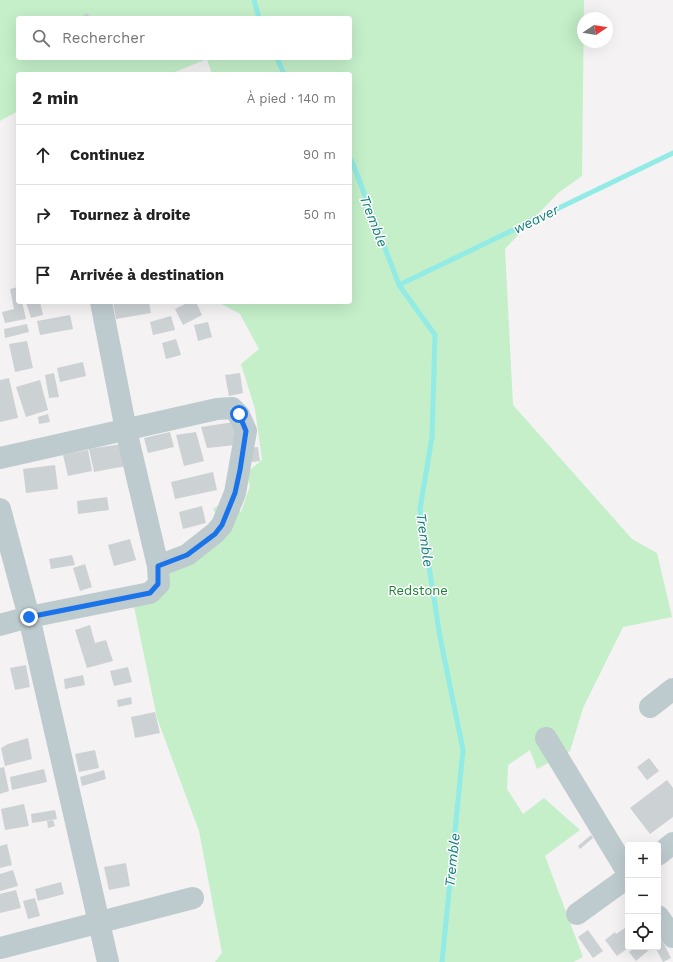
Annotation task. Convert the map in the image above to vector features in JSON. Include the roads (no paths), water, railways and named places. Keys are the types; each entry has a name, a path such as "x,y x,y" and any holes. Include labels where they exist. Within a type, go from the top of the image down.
{"street":[{"path":"0,625 29,617 150,593 158,584 158,566 126,430 101,304"},
{"path":"0,458 217,409 232,408 239,414 246,431 235,493 222,525 215,534 187,555 158,566"},
{"path":"0,509 29,617 108,962"},
{"path":"650,707 673,689"},
{"path":"546,738 625,868"},
{"path":"661,853 673,844"},
{"path":"578,914 627,878"},
{"path":"0,948 193,898"},
{"path":"661,920 673,936"}],"waterway":[{"name":"Tremble","path":"254,0 258,16"},
{"name":"Tremble","path":"278,60 283,72"},
{"name":"weaver","path":"399,285 673,153"},
{"name":"Tremble","path":"352,162 399,285 435,335 432,437 420,509 440,637 463,750 442,962"}],"park label":[{"name":"Redstone","path":"418,590"}]}
